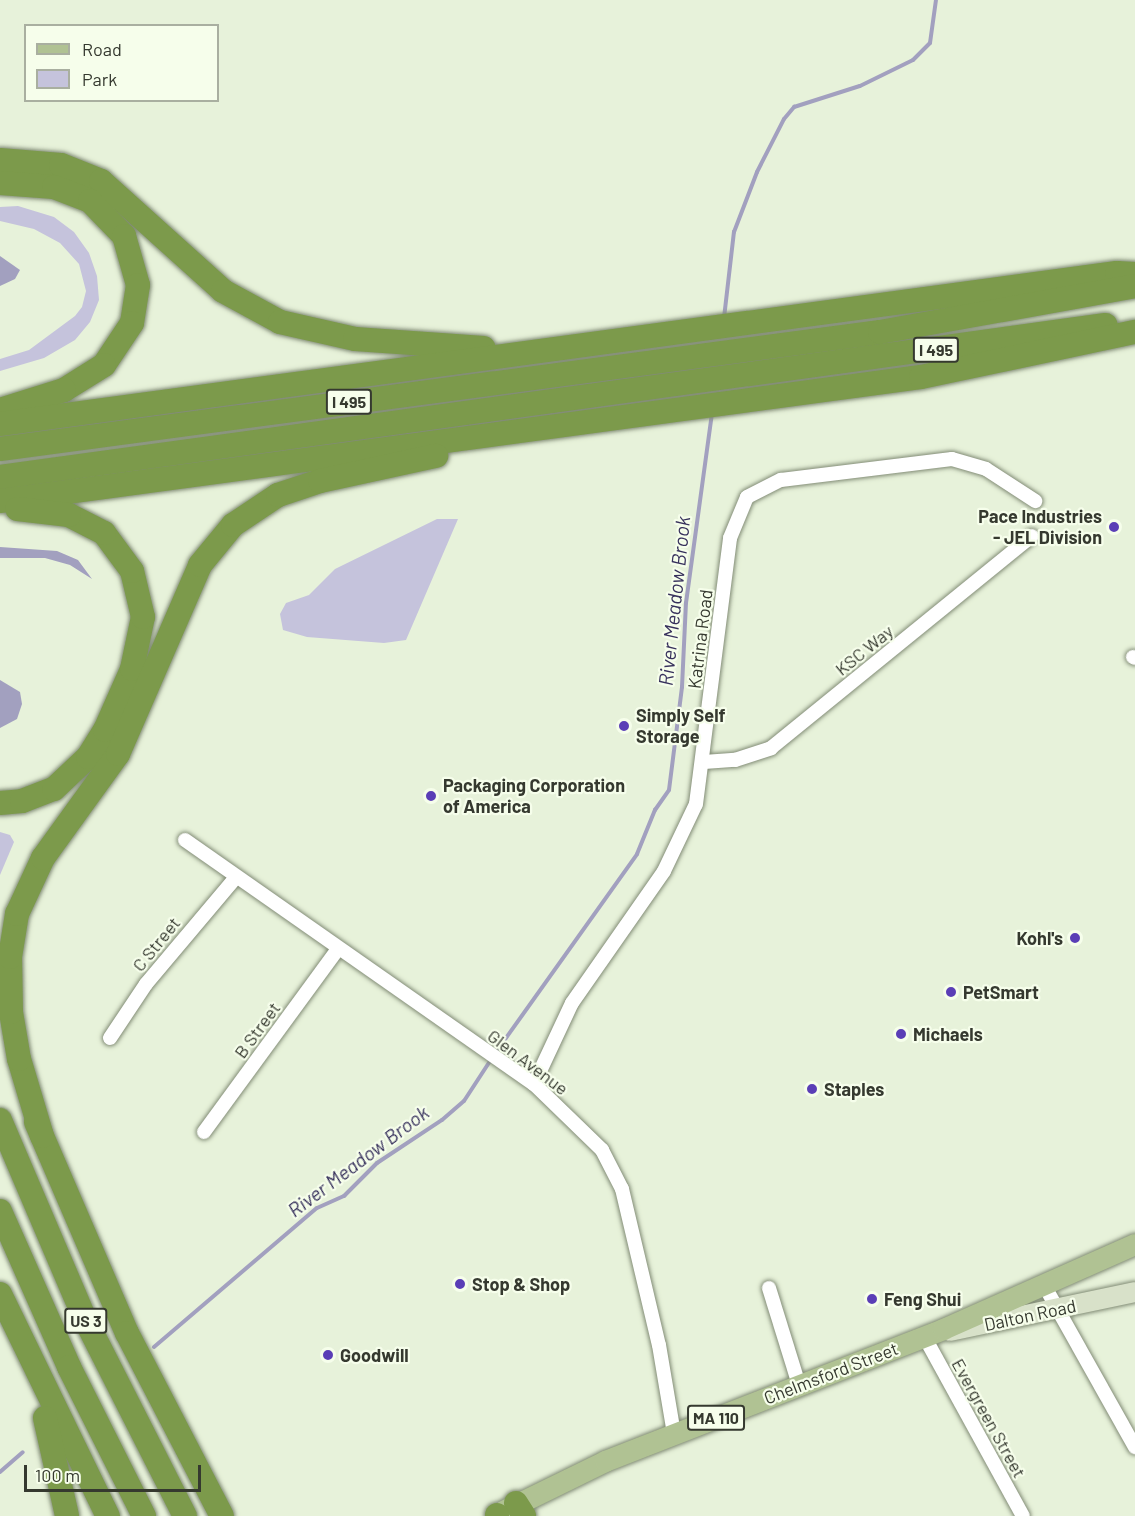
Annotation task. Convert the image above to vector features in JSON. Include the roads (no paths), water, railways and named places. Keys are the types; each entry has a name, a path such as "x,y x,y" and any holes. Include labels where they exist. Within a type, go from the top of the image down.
{"highway":[{"path":"0,160 61,165 101,181 223,291 280,322 355,339 537,354"},
{"path":"0,183 54,187 90,201 124,236 138,285 132,323 104,365 64,390 0,410"},
{"path":"0,424 537,354 1117,273 1135,274"},
{"name":"I 495","path":"0,449 933,324 1135,286"},
{"name":"I 495","path":"0,477 1135,320"},
{"path":"0,501 921,377 1135,332"},
{"path":"42,1136 19,1059 11,1012 10,957 17,914 43,858 118,754 194,578 214,545 254,508 305,485 618,418"},
{"path":"0,510 56,511 82,520 104,533 132,571 143,617 132,669 105,730 88,757 54,789 22,801 0,803"},
{"path":"0,1036 128,1333 222,1516"},
{"name":"US 3","path":"0,1120 90,1329 185,1516"},
{"name":"US 3","path":"0,1211 64,1357 144,1516"},
{"path":"0,1294 108,1516"},
{"path":"17,1333 53,1442 67,1516"}],"main road":[{"name":"Chelmsford Street","path":"506,1513 590,1467 924,1336 1135,1244"}],"street":[{"name":"Katrina Road","path":"534,1084 572,1003 642,904 683,835 696,804 704,762 730,538 740,507 751,493 782,480 952,459 986,469 1035,501"},
{"name":"KSC Way","path":"704,762 735,760 771,748 1032,536"},
{"name":"Glen Avenue","path":"185,840 236,878 534,1084 602,1150 619,1181 659,1345 674,1434"},
{"name":"C Street","path":"110,1038 146,984 236,878"},
{"name":"B Street","path":"204,1131 338,949"},
{"path":"1044,1285 1135,1448"},
{"path":"770,1288 799,1385"},
{"name":"Dalton Road","path":"924,1336 1060,1310 1135,1292"},
{"name":"Evergreen Street","path":"924,1336 1023,1516"}],"waterway":[{"name":"River Meadow Brook","path":"724,318 734,232 757,172 784,119 794,107 860,86 913,60 930,43 936,0"},
{"name":"River Meadow Brook","path":"496,1052 637,854 655,810 669,790 682,687 686,603 712,414"},
{"name":"River Meadow Brook","path":"154,1347 317,1208 344,1196 377,1163 442,1120 464,1101 492,1058"},
{"name":"River Meadow Brook","path":"0,1472 23,1452"}],"place":[{"name":"Pace Industries - JEL Division","path":"1114,527"},
{"name":"Simply Self Storage","path":"624,726"},
{"name":"Packaging Corporation of America","path":"431,796"},
{"name":"Kohl's","path":"1075,938"},
{"name":"PetSmart","path":"951,992"},
{"name":"Michaels","path":"901,1034"},
{"name":"Staples","path":"812,1089"},
{"name":"Stop & Shop","path":"460,1284"},
{"name":"Feng Shui","path":"872,1299"},
{"name":"Goodwill","path":"328,1355"}]}
